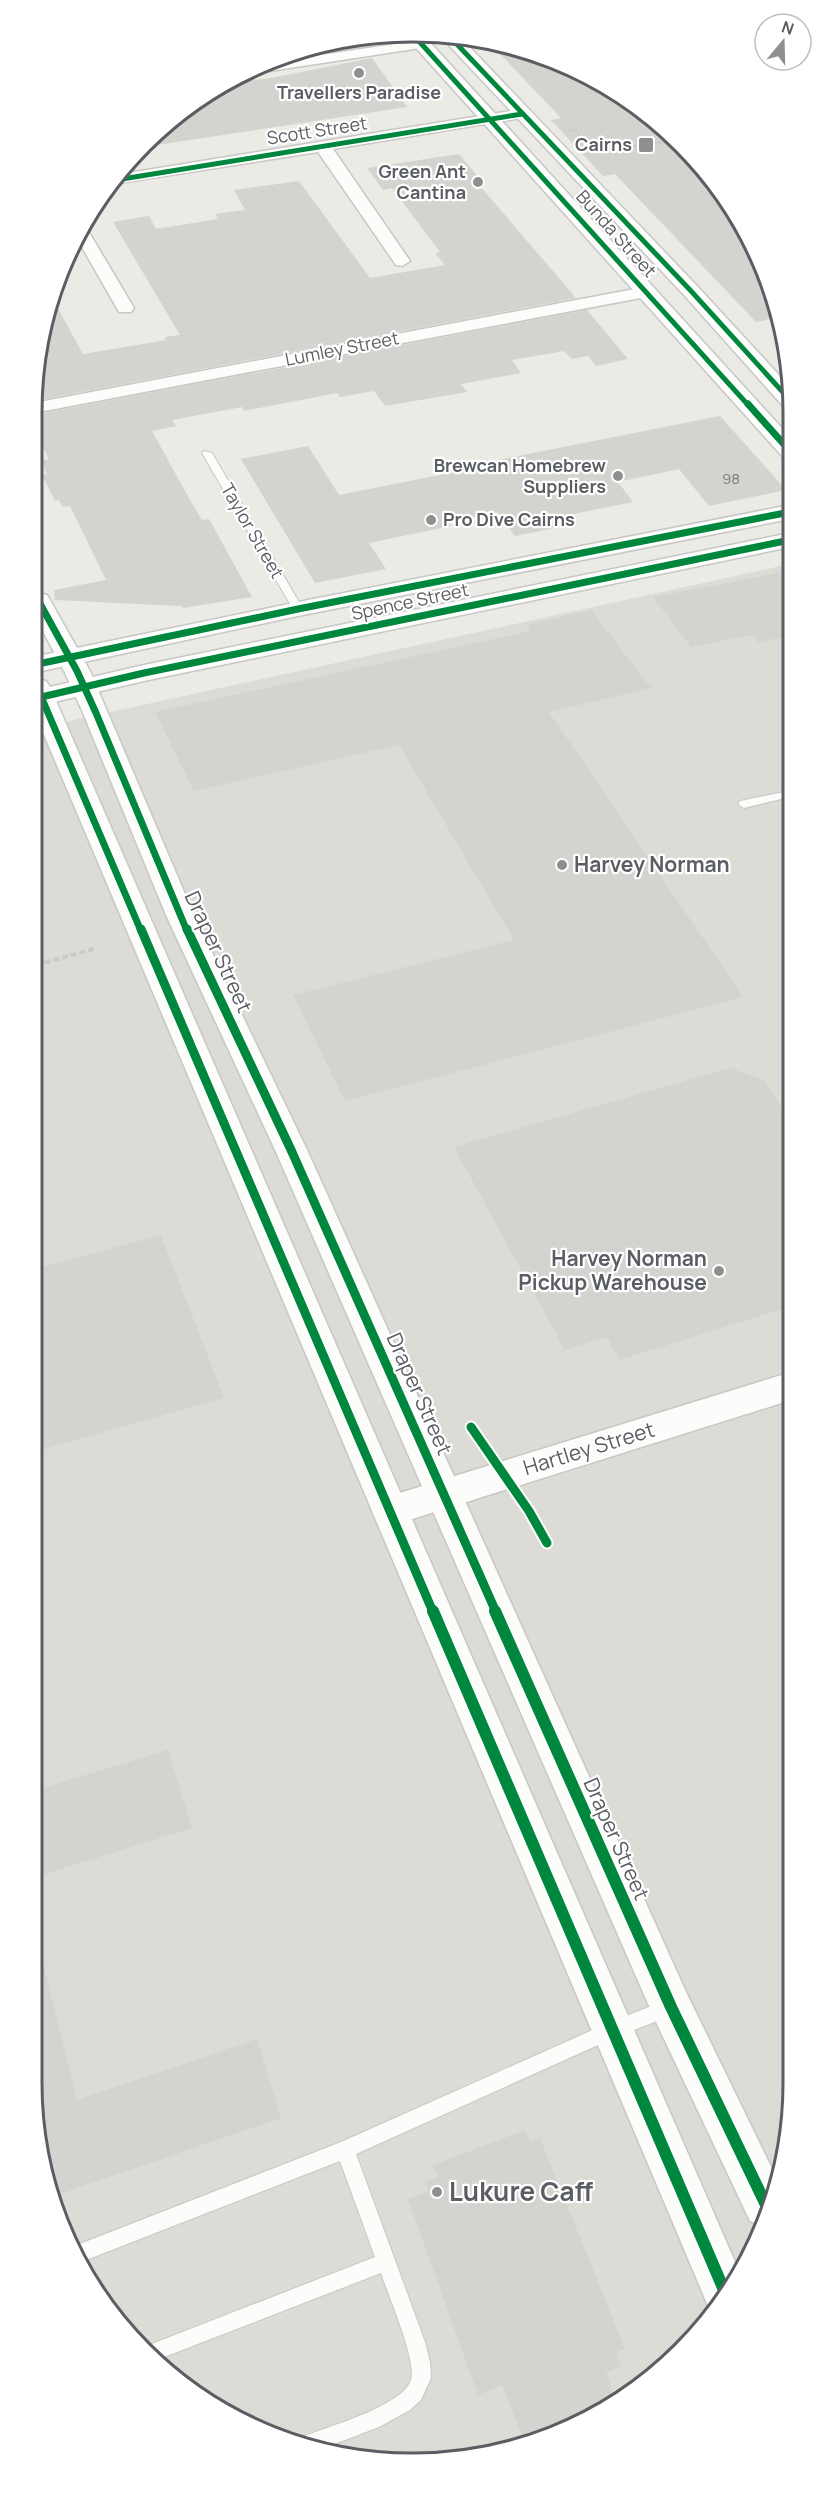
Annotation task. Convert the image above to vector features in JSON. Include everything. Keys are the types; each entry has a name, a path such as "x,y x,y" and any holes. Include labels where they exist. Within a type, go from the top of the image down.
{"street":[{"path":"288,64 413,42"},
{"name":"Bunda Street","path":"420,42 783,443"},
{"name":"Bunda Street","path":"457,45 691,291 782,391"},
{"path":"402,261 327,146 382,131 452,117 466,109 472,99"},
{"name":"Scott Street","path":"126,179 522,114"},
{"path":"85,239 125,308"},
{"name":"Lumley Street","path":"42,406 645,292"},
{"name":"Spence Street","path":"51,682 298,609 783,513"},
{"name":"Spence Street","path":"51,682 783,541"},
{"name":"Draper Street","path":"42,625 51,682 390,1511 722,2286"},
{"name":"Draper Street","path":"51,682 180,915 292,1152 671,2007 764,2200"},
{"name":"Hartley Street","path":"390,1511 783,1389"}],"lane":[{"name":"Taylor Street","path":"207,453 298,609"},
{"path":"744,804 783,795"},
{"path":"83,2251 345,2150 612,2030 671,2007"},
{"path":"318,2440 396,2409 414,2394 420,2383 420,2358 345,2150"},
{"path":"157,2350 386,2262"}],"path":[{"path":"575,130 596,153 601,152 601,147 619,144 623,153"},
{"path":"621,149 664,141"},
{"path":"42,962 97,948"}],"shaded area":[{"path":"783,566 783,2082 780,2131 770,2178 755,2224 721,2288 691,2327 657,2361 618,2391 554,2425 508,2440 485,2446 437,2452 364,2450 293,2433 249,2415 227,2403 207,2391 168,2361 134,2327 119,2308 104,2288 80,2246 55,2178 45,2131 42,2082 42,727"}],"building":[{"path":"364,46 336,51 340,49"},
{"path":"499,53 532,62 576,80 618,104 657,134 691,168 721,207 755,271 771,319 756,322 615,174 603,176 551,120 561,118"},
{"path":"372,58 407,107 157,145 187,119 227,92 248,81"},
{"path":"459,154 485,185 480,186 576,298 43,399 45,364 58,308 83,354 166,340 165,337 180,335 113,222 149,216 156,229 218,219 215,214 245,210 234,190 299,181 370,278 445,265 435,253 440,252 392,188 383,190 367,168"},
{"path":"587,310 628,359 596,366 588,356 572,359 564,351 512,360 521,373 461,384 467,392 385,406 374,391 340,397 337,393 244,411 242,407 172,420 176,426 152,431 202,520 209,519 252,597 183,608 181,606 55,600 54,590 106,580 70,506 63,507 59,500 55,501 42,475 47,474 42,461 49,459 42,445 42,413"},
{"path":"720,416 783,487 783,491 709,506 679,469 618,482 633,502 568,515 575,524 515,536 497,512 449,522 451,526 369,543 386,569 315,583 241,459 308,446 339,495 465,470 463,467"},
{"path":"783,572 783,637 758,642 752,635 691,647 653,597"},
{"name":"Harvey Norman","path":"591,610 651,688 549,712 743,997 345,1101 293,995 514,940 399,745 194,791 155,712 531,631 526,625"},
{"path":"730,1068 764,1080 783,1109 783,1309 619,1360 607,1337 565,1350 454,1147"},
{"path":"161,1235 224,1398 42,1450 42,1267"},
{"path":"168,1750 192,1828 42,1875 42,1788"},
{"path":"42,1958 77,2100 257,2039 281,2118 60,2194 49,2155 43,2107"},
{"path":"525,2130 530,2142 540,2138 625,2349 616,2353 621,2366 606,2373 614,2394 576,2415 522,2436 502,2385 478,2395 408,2199 429,2191 425,2182 438,2177 433,2165"}],"cycle path":[{"path":"420,42 783,443"},
{"path":"457,45 691,291 782,391"},
{"path":"126,178 522,114"},
{"path":"42,663 298,609 783,513"},
{"path":"42,697 144,673 783,541"},
{"path":"42,607 77,671 180,915 292,1152 671,2007 764,2200"},
{"path":"42,699 722,2286"},
{"path":"471,1427 529,1511 547,1543"}],"place":[{"name":"Travellers Paradise","path":"359,73"},
{"name":"Cairns","path":"646,145"},
{"name":"Green Ant Cantina","path":"478,182"},
{"name":"Brewcan Homebrew Suppliers","path":"618,476"},
{"name":"Pro Dive Cairns","path":"431,520"},
{"name":"Harvey Norman","path":"562,865"},
{"name":"Harvey Norman Pickup Warehouse","path":"719,1271"},
{"name":"Lukure Caff","path":"437,2192"}]}
